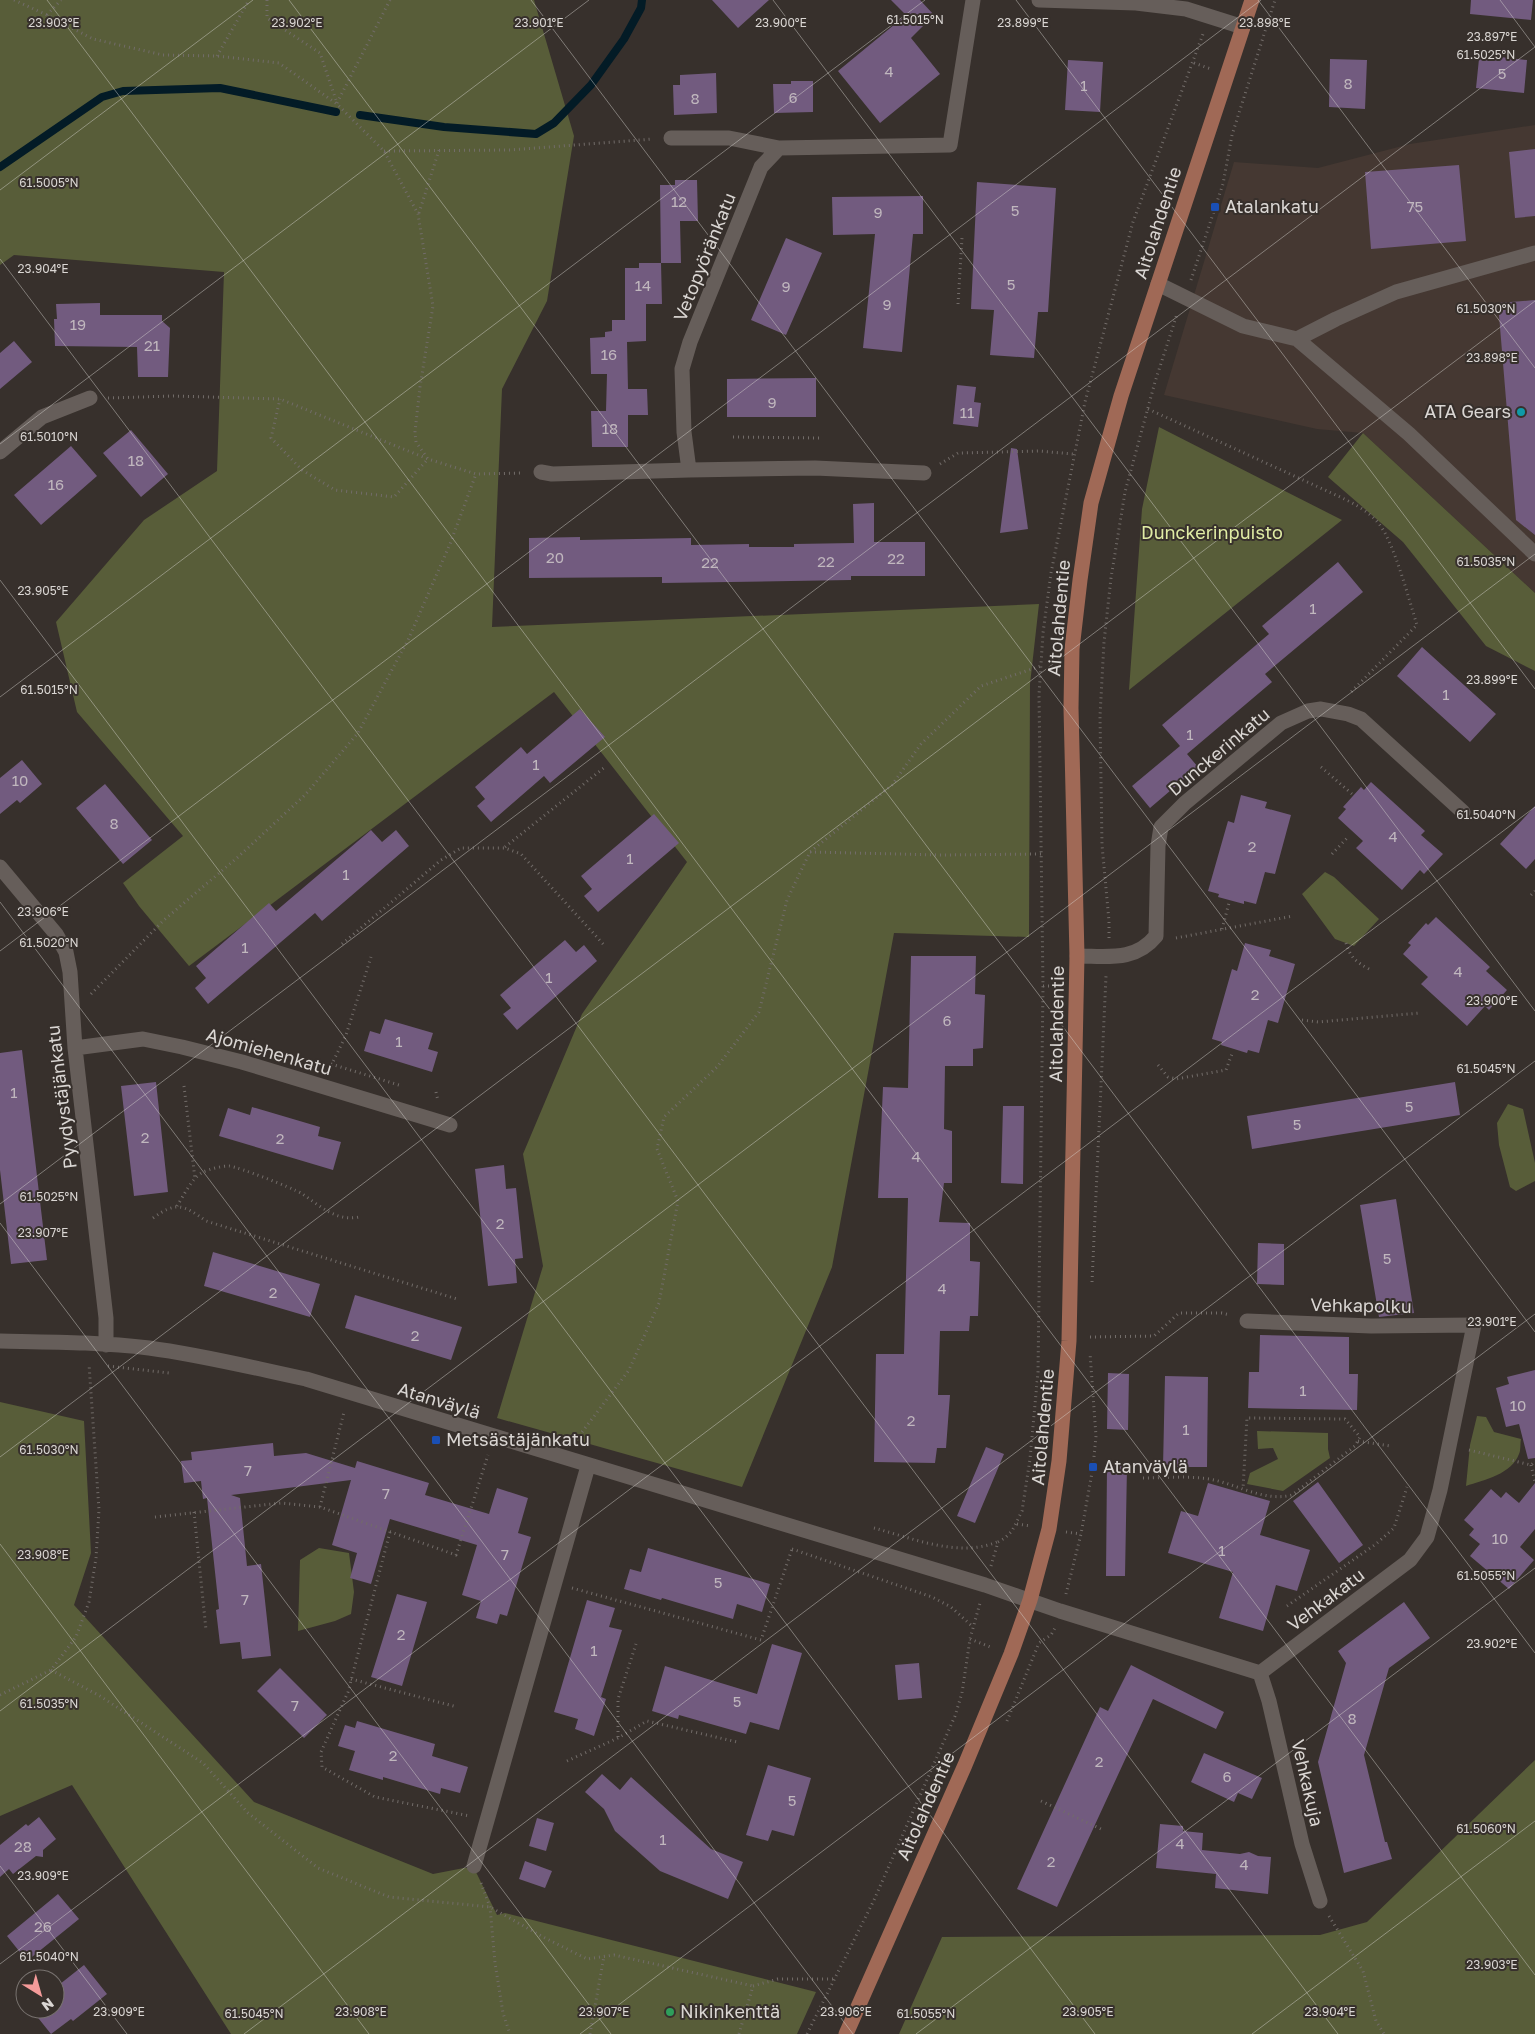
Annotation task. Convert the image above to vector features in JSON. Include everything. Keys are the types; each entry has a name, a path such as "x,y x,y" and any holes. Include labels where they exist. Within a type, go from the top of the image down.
{"main road":[{"name":"Aitolahdentie","path":"846,2034 965,1765 1011,1654 1030,1600 1049,1529 1055,1498 1069,1341 1077,956 1070,708 1072,649 1090,503 1131,363 1252,0"}],"street":[{"path":"671,138 729,138 778,148 950,145 973,0"},
{"path":"1038,0 1136,2 1186,9 1243,26"},
{"name":"Vetopyöränkatu","path":"689,470 684,432 682,369 690,342 762,167 778,148"},
{"path":"1297,339 1396,292 1535,253"},
{"path":"1158,284 1243,326 1297,339 1410,434 1535,554"},
{"path":"0,452 42,417 90,398"},
{"path":"541,472 552,474 815,468 924,474"},
{"name":"Dunckerinkatu","path":"1150,943 1156,936 1158,846 1161,827 1185,803 1281,723 1308,711 1333,711 1361,718 1463,812"},
{"name":"Pyydystäjänkatu","path":"0,867 56,934 66,952 70,972 71,1015 106,1318 106,1345"},
{"path":"1077,956 1129,955 1145,948 1150,943"},
{"name":"Ajomiehenkatu","path":"75,1048 143,1039 234,1060 450,1125"},
{"name":"Vehkapolku","path":"1247,1321 1371,1326 1474,1325"},
{"name":"Vehkakatu","path":"1260,1673 1410,1560 1427,1537 1449,1445 1474,1325"},
{"name":"Atanväylä","path":"0,1341 149,1348 229,1362 306,1380 1030,1600"},
{"path":"474,1866 588,1466"},
{"path":"1030,1600 1260,1673"},
{"name":"Vehkakuja","path":"1260,1673 1269,1701 1302,1844 1320,1901"}],"path":[{"path":"14,0 47,15 93,40 163,55 217,56 279,63 337,104 384,151 418,214 433,306 420,387 416,432 416,442 428,459"},
{"path":"47,15 61,0"},
{"path":"217,56 250,0"},
{"path":"267,0 267,18 320,53 337,104"},
{"path":"337,104 390,0"},
{"path":"384,151 510,150 671,138"},
{"path":"418,214 438,150"},
{"path":"958,304 962,238"},
{"path":"90,398 173,396 280,399 428,459 476,474 541,472"},
{"path":"280,399 271,438 302,470 335,490 394,497 428,459"},
{"path":"1148,409 1359,506 1380,524 1392,549 1417,625 1333,711"},
{"path":"733,437 819,438"},
{"path":"924,474 958,454 1039,451 1073,454"},
{"path":"71,1015 164,920 305,795 358,733 408,640 450,544 476,474"},
{"path":"571,1446 629,1370 659,1303 678,1200 657,1149 664,1117 717,1067 759,1012 787,900 810,852 892,785 921,744 982,686 1041,666"},
{"path":"505,848 605,767"},
{"path":"1321,767 1352,794"},
{"path":"1332,854 1348,837"},
{"path":"342,944 441,860 461,848 505,848 521,854 605,946"},
{"path":"810,852 1041,854"},
{"path":"1531,895 1535,891"},
{"path":"1222,929 1229,903"},
{"path":"1150,943 1293,916"},
{"path":"1346,943 1349,954 1357,963 1369,969"},
{"path":"321,1086 346,1035 370,957"},
{"path":"1302,1020 1318,1022 1420,1013"},
{"path":"1158,1065 1168,1077 1176,1079 1226,1070 1233,1050"},
{"path":"331,1064 402,1086"},
{"path":"184,1086 195,1180"},
{"path":"177,1206 201,1173 214,1168 230,1166 295,1190 331,1214 350,1219 359,1217"},
{"path":"153,1218 166,1208 177,1206 196,1214 206,1221 457,1299"},
{"path":"1090,1337 1154,1336 1179,1313 1222,1313 1247,1321"},
{"path":"0,1695 51,1670 76,1637 89,1602 96,1558 100,1510 88,1364 97,1365"},
{"path":"106,1366 177,1374"},
{"path":"320,1507 343,1412 353,1414"},
{"path":"1143,1478 1202,1478 1244,1489 1275,1497 1282,1497 1292,1495 1355,1446 1360,1437 1345,1419 1247,1418 1244,1489"},
{"path":"1358,1441 1391,1446"},
{"path":"1449,1445 1531,1465"},
{"path":"480,1453 497,1458"},
{"path":"155,1517 281,1503 320,1507 456,1555 488,1455"},
{"path":"1531,1465 1535,1461"},
{"path":"1531,1465 1535,1482"},
{"path":"1287,1606 1376,1544 1394,1528 1407,1488"},
{"path":"194,1512 206,1630"},
{"path":"390,1532 348,1692 321,1752 322,1767 375,1798 488,1819"},
{"path":"784,1547 932,1597 951,1607 973,1628"},
{"path":"555,1584 761,1640 792,1549"},
{"path":"807,2034 874,1900 955,1716 962,1693 970,1639"},
{"path":"618,1738 618,1699 636,1644"},
{"path":"51,1670 100,1696 203,1763 248,1813 318,1868 389,1897 490,1907 587,1959 614,1955 753,1986 778,1979 834,1979"},
{"path":"350,1679 457,1707"},
{"path":"568,1760 618,1738 647,1720 736,1742"},
{"path":"1041,1801 1101,1829"},
{"path":"474,1866 490,1907 495,1963 503,2013 510,2034"},
{"path":"1320,1901 1363,1970 1376,2021 1384,2034"},
{"path":"590,2034 604,1956"},
{"path":"740,2034 753,1986"}],"shaded area":[{"path":"1535,125 1535,593 1363,433 1317,429 1164,395 1234,162 1318,168 1410,144"}],"green space":[{"path":"0,0 534,0 574,136 547,301 502,389 492,627 1039,604 1030,684 1029,937 894,933 832,1267 742,1487 497,1418 543,1266 523,1154 582,1014 687,862 554,692 189,966 139,906 123,883 183,836 77,712 56,622 144,520 217,471 224,272 14,255 0,265"},
{"name":"Dunckerinpuisto","path":"1159,427 1342,520 1129,690 1142,509"},
{"path":"1363,433 1535,593 1535,671 1486,646 1403,542 1328,477"},
{"path":"1325,872 1334,877 1379,919 1354,946 1335,939 1302,894"},
{"path":"1508,1104 1523,1109 1535,1163 1535,1181 1516,1191 1510,1187 1499,1145 1497,1123"},
{"path":"0,1402 84,1421 91,1553 74,1605 254,1802 433,1874 474,1868 497,1915 505,1913 816,1992 797,2034 231,2034 72,1785 0,1816"},
{"path":"1477,1416 1486,1417 1494,1432 1521,1439 1520,1451 1515,1461 1504,1471 1489,1479 1466,1486 1470,1445"},
{"path":"1257,1431 1328,1433 1330,1458 1283,1491 1247,1484 1250,1473 1278,1459 1273,1448 1258,1449"},
{"path":"319,1548 349,1553 354,1592 351,1614 335,1621 298,1631 300,1560"},
{"path":"1535,1760 1535,2034 899,2034 942,1937 1320,1935 1367,1922"}],"building":[{"path":"712,0 769,0 738,28"},
{"path":"891,0 920,0 934,15 911,38 940,74 880,123 838,71 906,15"},
{"path":"1471,0 1533,0 1531,20 1470,14"},
{"path":"1480,49 1500,52 1500,57 1527,60 1524,93 1476,88"},
{"path":"1330,59 1367,60 1365,109 1329,107"},
{"path":"1068,60 1103,62 1100,112 1065,110"},
{"path":"716,73 717,113 674,115 673,85 680,85 680,75"},
{"path":"791,81 813,81 813,112 774,113 773,84 791,84"},
{"path":"1535,149 1535,216 1515,218 1509,152"},
{"path":"1459,165 1466,241 1371,249 1365,172"},
{"path":"675,180 697,180 698,221 680,221 681,263 661,263 660,185 675,185"},
{"path":"977,182 1056,188 1048,312 1038,312 1034,358 990,355 994,310 971,309"},
{"path":"923,196 923,234 913,234 902,352 863,348 875,234 833,235 832,197"},
{"path":"786,238 822,253 786,335 751,320"},
{"path":"639,263 661,263 662,304 646,304 646,341 627,342 628,389 647,389 648,415 628,415 628,447 592,447 591,411 606,411 607,374 591,374 590,338 605,337 605,332 612,331 612,320 625,320 625,268 639,268"},
{"name":"ATA Gears","path":"1535,300 1535,535 1516,520 1498,303"},
{"path":"100,303 100,315 162,315 162,321 170,328 168,377 138,377 137,347 55,346 54,319 57,319 56,304"},
{"path":"14,341 32,362 0,389 0,353"},
{"path":"816,378 816,417 727,417 727,379"},
{"path":"957,385 976,387 974,402 981,403 978,427 953,424"},
{"path":"131,430 168,474 141,497 103,453"},
{"path":"71,446 97,476 41,525 14,495"},
{"path":"1011,448 1017,449 1028,529 1000,533"},
{"path":"874,503 874,542 925,542 925,576 851,576 851,580 662,583 662,577 529,578 529,538 580,537 580,540 691,538 691,545 749,544 749,547 794,547 794,544 854,543 853,504"},
{"path":"1338,562 1363,592 1265,674 1272,682 1187,754 1198,767 1150,808 1132,786 1180,746 1162,725 1269,634 1262,626"},
{"path":"1422,647 1496,714 1470,742 1397,676"},
{"path":"580,709 605,737 550,783 544,776 491,822 477,806 485,799 475,787 521,747 527,754"},
{"path":"22,760 42,784 20,803 17,800 0,814 0,778"},
{"path":"1371,782 1425,831 1421,835 1443,854 1424,874 1420,870 1402,890 1356,848 1363,841 1338,818 1346,809 1343,807 1361,787 1364,790"},
{"path":"105,784 152,840 123,864 76,808"},
{"path":"1241,795 1267,802 1265,808 1291,815 1275,874 1265,872 1256,904 1244,901 1244,904 1218,897 1219,894 1208,891 1228,821 1234,823"},
{"path":"1535,806 1535,859 1526,869 1500,844"},
{"path":"654,814 679,843 598,912 584,896 592,889 581,876"},
{"path":"371,830 382,842 396,830 409,846 322,921 315,913 208,1004 195,988 206,978 196,966 269,903 276,911"},
{"path":"1436,917 1490,967 1486,971 1507,990 1489,1010 1485,1006 1467,1026 1421,984 1428,977 1403,954 1411,945 1408,943 1426,923 1428,925"},
{"path":"565,940 576,952 584,945 597,961 517,1030 503,1014 511,1008 500,995"},
{"path":"1245,943 1271,950 1269,956 1295,964 1278,1023 1268,1020 1259,1053 1248,1050 1247,1053 1221,1045 1222,1042 1212,1039 1232,969 1237,971"},
{"path":"911,956 976,956 975,994 985,995 983,1048 973,1049 973,1066 945,1066 944,1129 952,1131 952,1183 944,1183 939,1222 970,1223 970,1261 980,1262 978,1316 970,1316 969,1331 940,1331 938,1395 950,1395 946,1448 937,1448 935,1463 874,1462 876,1354 904,1354 908,1198 878,1198 883,1087 908,1088"},
{"path":"385,1019 433,1033 428,1049 438,1052 432,1072 364,1051 370,1031 380,1034"},
{"path":"22,1050 47,1260 11,1264 0,1170 0,1053"},
{"path":"156,1082 168,1192 134,1196 121,1086"},
{"path":"1455,1082 1460,1115 1252,1149 1247,1116"},
{"path":"1003,1106 1024,1106 1023,1184 1001,1183"},
{"path":"252,1107 320,1127 318,1136 341,1142 333,1170 219,1136 228,1108 250,1115"},
{"path":"504,1165 506,1189 516,1188 523,1258 515,1259 517,1283 488,1286 475,1169"},
{"path":"1396,1199 1414,1313 1379,1317 1360,1205"},
{"path":"1258,1243 1284,1244 1284,1285 1257,1284"},
{"path":"213,1252 320,1284 310,1317 204,1286"},
{"path":"355,1295 462,1327 451,1360 345,1328"},
{"path":"1260,1335 1349,1337 1349,1374 1358,1374 1357,1410 1248,1408 1249,1372 1259,1372"},
{"path":"1535,1370 1535,1458 1528,1459 1519,1424 1506,1427 1496,1388 1509,1384 1507,1377"},
{"path":"1108,1373 1129,1374 1128,1430 1107,1429"},
{"path":"1165,1376 1208,1377 1207,1467 1163,1467"},
{"path":"273,1443 274,1456 306,1453 355,1468 357,1461 429,1483 425,1495 489,1514 497,1488 528,1498 518,1533 531,1537 507,1616 500,1614 497,1624 476,1618 481,1601 462,1595 477,1545 390,1519 371,1584 350,1578 357,1553 332,1545 351,1480 231,1495 240,1498 247,1566 261,1564 271,1656 242,1659 240,1642 220,1644 216,1610 219,1609 207,1498 203,1499 201,1481 184,1483 181,1461 192,1460 191,1452"},
{"path":"986,1447 1004,1454 975,1523 957,1516"},
{"path":"1107,1466 1127,1466 1125,1576 1106,1576"},
{"path":"1318,1482 1363,1545 1339,1563 1293,1501"},
{"path":"1208,1483 1270,1501 1260,1535 1310,1550 1297,1591 1276,1585 1263,1631 1219,1618 1233,1572 1168,1553 1181,1511 1198,1516"},
{"path":"1535,1483 1535,1529 1520,1547 1534,1560 1509,1589 1470,1556 1480,1544 1469,1535 1474,1529 1464,1520 1491,1489 1501,1498 1506,1492 1519,1503"},
{"path":"648,1548 770,1584 762,1612 737,1604 733,1619 624,1589 630,1569 641,1572"},
{"path":"397,1594 427,1602 402,1686 371,1677"},
{"path":"587,1600 615,1608 609,1627 622,1630 601,1697 606,1699 594,1736 575,1729 578,1719 554,1712"},
{"path":"1404,1602 1430,1638 1389,1668 1364,1755 1385,1842 1387,1842 1392,1859 1344,1873 1318,1762 1346,1663 1338,1651"},
{"path":"772,1644 802,1653 779,1730 750,1722 746,1734 679,1715 678,1719 652,1711 665,1666 757,1694"},
{"path":"919,1663 922,1698 898,1700 895,1665"},
{"path":"1131,1665 1224,1712 1216,1729 1153,1699 1057,1907 1017,1889 1100,1707 1108,1711"},
{"path":"280,1668 327,1715 304,1738 257,1691"},
{"path":"357,1721 435,1744 432,1756 468,1767 460,1793 441,1788 440,1794 383,1777 383,1780 349,1770 355,1751 338,1746 345,1725 355,1728"},
{"path":"1204,1753 1262,1778 1252,1799 1238,1793 1234,1802 1191,1782"},
{"path":"768,1765 811,1778 794,1836 772,1830 768,1841 746,1835"},
{"path":"602,1774 620,1790 631,1777 711,1849 743,1862 728,1899 660,1871 615,1831 604,1809 585,1792"},
{"path":"39,1817 56,1839 43,1850 43,1857 36,1856 13,1874 9,1869 0,1877 0,1845 26,1824 28,1826"},
{"path":"537,1818 554,1823 546,1851 529,1846"},
{"path":"1160,1824 1183,1826 1183,1831 1203,1833 1202,1850 1240,1854 1249,1852 1258,1856 1271,1857 1268,1894 1215,1888 1216,1874 1156,1868"},
{"path":"525,1861 552,1871 545,1888 519,1879"},
{"path":"58,1894 79,1919 27,1961 7,1936"},
{"path":"84,1965 107,1994 73,2021 71,2019 51,2034 39,2019 65,2019 65,1980"}],"waterway":[{"path":"360,115 444,127 536,134 554,123 591,85 624,39 641,8 642,0"},
{"path":"0,167 102,97 123,91 220,88 336,112"}],"place":[{"name":"Atalankatu","path":"1215,207"},
{"name":"ATA Gears","path":"1521,412"},
{"name":"Metsästäjänkatu","path":"436,1440"},
{"name":"Atanväylä","path":"1093,1467"},
{"name":"Nikinkenttä","path":"670,2012"}]}
